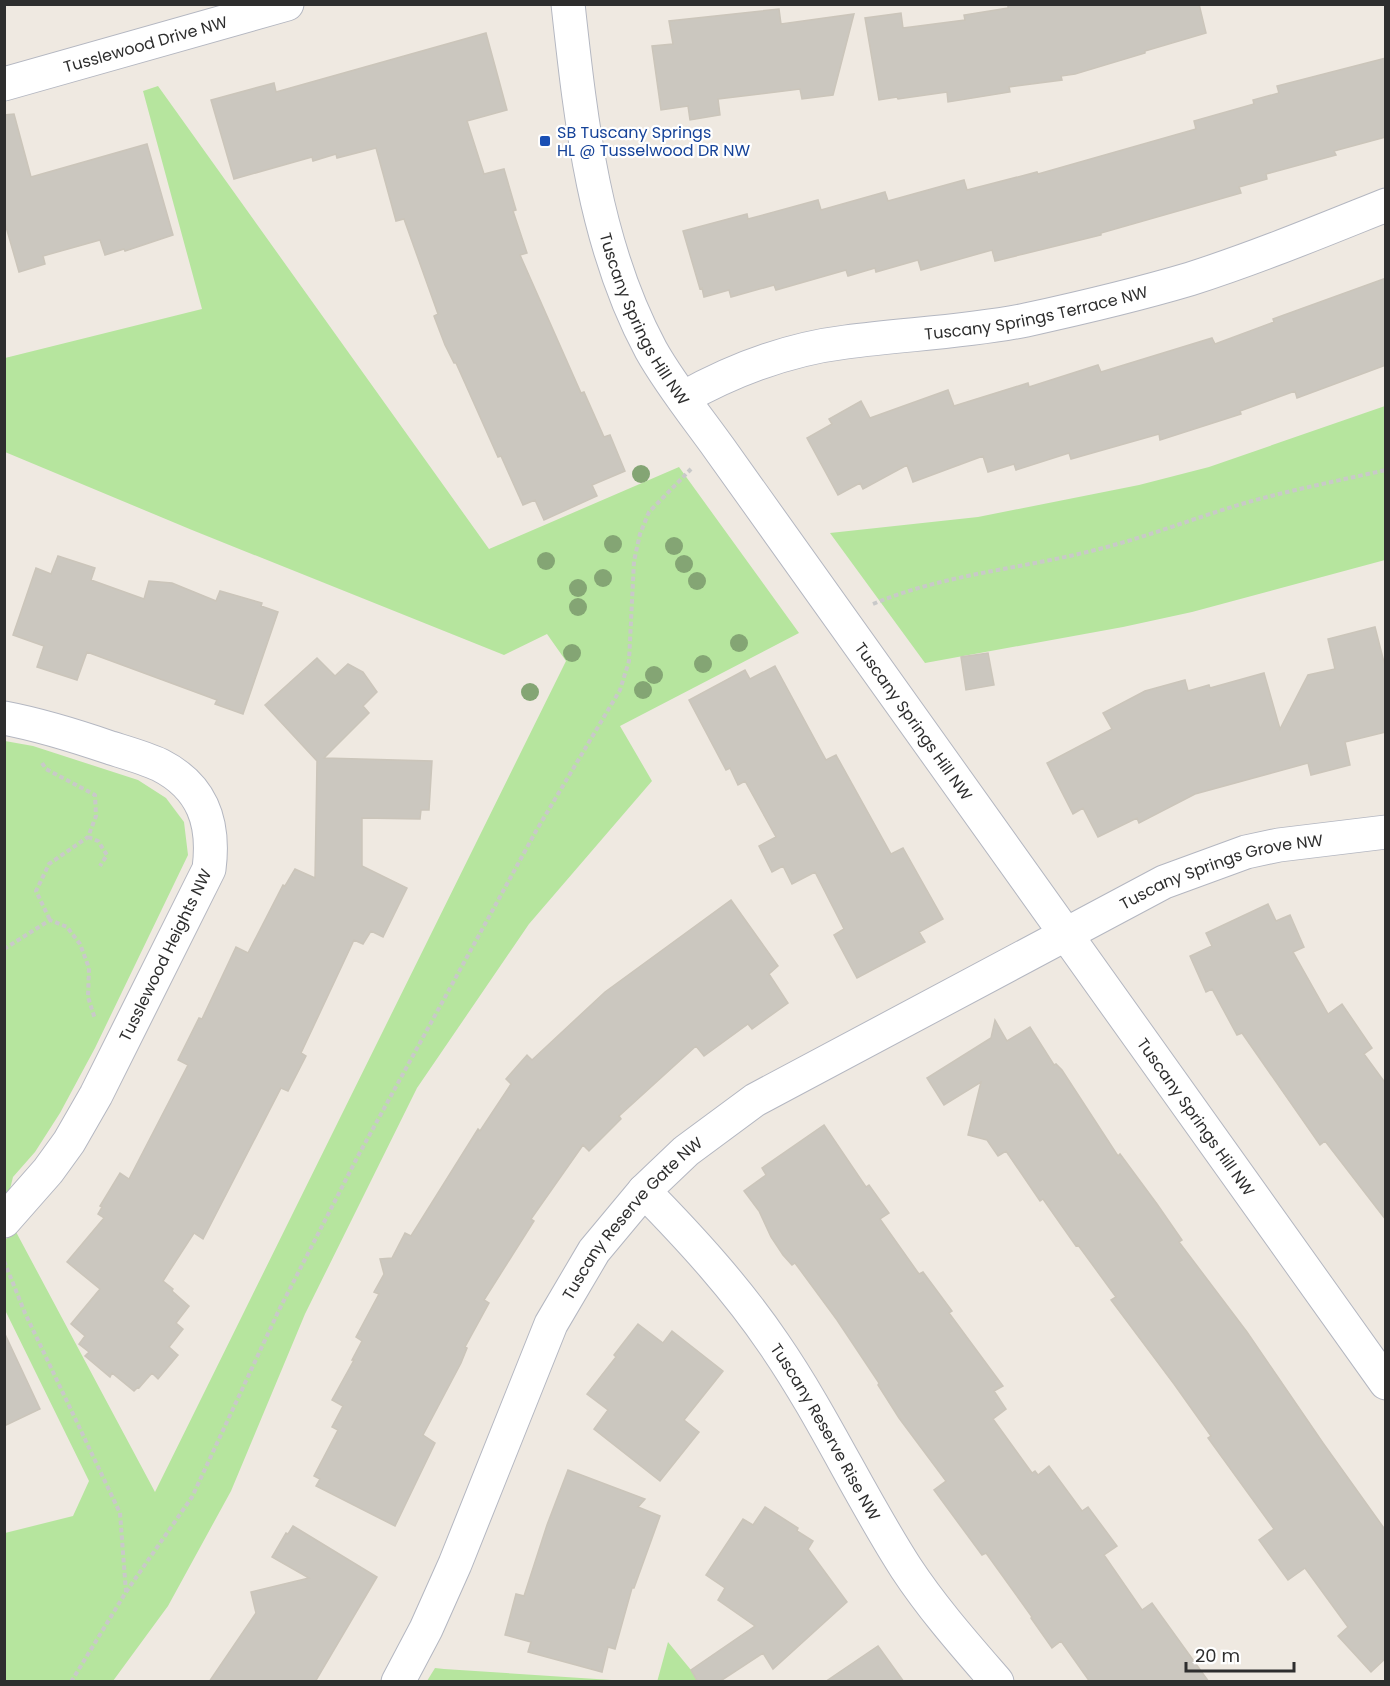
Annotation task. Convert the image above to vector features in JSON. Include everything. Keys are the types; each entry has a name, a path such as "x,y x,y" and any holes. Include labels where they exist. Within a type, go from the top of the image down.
{"street":[{"name":"Tusslewood Drive NW","path":"4,84 287,4"},
{"name":"Tuscany Springs Hill NW","path":"568,4 594,189 612,260 652,351 838,616 1386,1383"},
{"name":"Tuscany Springs Terrace NW","path":"684,398 733,373 788,353 844,342 973,330 1101,303 1190,279 1308,237 1386,205"},
{"name":"Tusslewood Heights NW","path":"4,718 41,725 157,764 172,772 184,781 201,803 211,834 209,869 120,1048 69,1142 48,1171 4,1221"},
{"name":"Tuscany Springs Grove NW","path":"1065,935 1164,882 1245,852 1279,845 1386,832"},
{"name":"Tuscany Reserve Gate NW","path":"398,1682 426,1629 455,1564 551,1324 594,1251 644,1191 686,1151 755,1100 1065,935"},
{"name":"Tuscany Reserve Rise NW","path":"644,1191 729,1283 774,1344 830,1434 867,1503 906,1567 941,1617 997,1682"}],"path":[{"path":"72,1682 126,1592 192,1497 279,1310 358,1156 536,831 620,690 629,661 634,561 640,534 649,512 689,470 719,448"},
{"path":"838,616 892,596 946,580 1017,568 1100,549 1252,501 1386,470"},
{"path":"41,725 39,758 46,769 95,795 96,816 88,837 49,864 36,891 50,920 67,927 80,944 89,968 88,997 97,1026 120,1048"},
{"path":"88,837 98,841 107,855 100,866"},
{"path":"4,949 50,920"},
{"path":"4,1261 25,1313 120,1513 126,1592"}],"green space":[{"path":"158,86 489,549 679,467 799,633 620,726 652,781 529,924 417,1088 305,1314 231,1491 168,1606 113,1681 5,1681 5,1533 73,1516 89,1481 5,1310 5,1240 15,1230 155,1492 566,661 547,634 504,655 5,452 5,358 202,309 143,91"},
{"path":"1385,406 1385,560 1192,612 925,663 830,533 978,517 1139,485 1209,467"},
{"path":"5,741 33,746 138,780 166,798 184,822 188,855 95,1048 60,1113 35,1152 13,1177 9,1193 5,1198"},
{"path":"668,1642 700,1681 657,1682"},
{"path":"435,1668 444,1669 627,1681 427,1681"}],"building":[{"path":"1008,4 1199,4 1206,33 1075,74 1061,76 1062,80 1009,87 1010,92 948,102 947,92 879,100 865,18 901,13 903,28 965,20 964,15 1008,8"},
{"path":"779,9 781,24 854,14 833,95 802,99 800,89 718,99 720,115 690,120 688,106 661,110 652,46 673,44 669,21"},
{"path":"486,33 507,110 467,121 484,174 504,169 516,210 513,211 527,253 520,255 581,393 584,392 604,437 610,435 625,471 592,485 597,496 544,520 535,500 523,505 501,456 498,457 456,363 445,345 434,316 438,314 404,219 396,221 376,148 337,158 336,154 313,161 312,157 234,179 211,100 274,83 276,92"},
{"path":"1386,58 1386,137 1334,151 1336,155 1266,174 1267,179 1239,187 1241,193 1101,233 1101,235 995,261 992,250 921,270 918,260 876,272 875,268 848,276 846,270 776,290 774,285 731,297 729,290 704,297 683,231 747,214 748,219 818,200 821,210 885,192 888,201 964,180 967,190 1037,172 1038,174 1196,129 1194,121 1254,104 1253,100 1279,93 1277,86"},
{"path":"14,114 31,177 147,144 173,235 125,251 124,249 105,255 100,240 43,256 45,264 19,272 4,220 4,115"},
{"path":"1386,278 1386,365 1297,398 1295,391 1240,411 1241,414 1160,440 1159,434 1071,459 1069,453 1016,470 1014,464 988,472 983,456 913,482 907,465 863,489 860,483 838,495 807,438 832,424 829,419 861,401 870,418 948,390 954,406 1028,383 1029,387 1098,365 1101,372 1212,338 1215,344 1274,322 1273,319"},
{"path":"58,556 95,568 91,580 144,599 149,581 172,583 216,601 220,591 262,603 261,606 278,612 243,714 215,704 217,700 87,652 77,680 37,667 44,646 13,635 36,568 51,574"},
{"path":"1375,627 1386,670 1386,732 1345,742 1350,765 1311,775 1308,763 1195,794 1139,823 1137,818 1098,837 1083,808 1073,814 1047,763 1112,729 1103,713 1145,691 1185,680 1188,691 1209,685 1210,688 1264,673 1280,729 1308,675 1335,669 1328,639"},
{"path":"988,653 994,685 966,690 961,657"},
{"path":"317,658 335,676 348,664 363,672 377,692 363,706 369,713 324,758 432,761 429,810 421,810 420,819 362,818 362,866 407,888 383,937 371,931 363,944 354,940 301,1053 306,1056 288,1091 281,1088 203,1239 194,1233 163,1281 189,1306 176,1323 183,1329 169,1347 178,1355 158,1379 152,1373 134,1391 112,1373 110,1377 85,1356 89,1352 79,1344 85,1336 71,1324 100,1289 67,1262 104,1218 98,1214 102,1207 100,1206 120,1173 129,1179 188,1065 178,1060 199,1018 202,1019 236,947 248,953 283,885 285,886 295,869 315,878 317,761 265,705"},
{"path":"775,666 826,760 836,755 891,854 903,848 943,919 919,932 925,942 857,978 834,935 844,929 815,872 792,884 783,866 772,872 759,846 776,837 745,781 738,785 730,768 726,770 689,700 745,670 750,679"},
{"path":"731,900 778,966 769,974 788,1003 752,1029 748,1024 704,1056 696,1046 619,1116 621,1119 589,1151 583,1145 531,1219 534,1221 484,1300 489,1303 423,1435 435,1443 395,1526 316,1486 320,1479 314,1476 338,1430 332,1427 343,1406 332,1400 354,1360 352,1360 362,1341 356,1337 379,1294 374,1292 384,1274 380,1259 392,1258 405,1233 411,1236 478,1129 480,1131 511,1084 506,1079 527,1055 532,1060 605,992"},
{"path":"1268,904 1276,921 1290,915 1304,947 1293,952 1328,1014 1342,1004 1372,1048 1364,1054 1386,1084 1386,1220 1325,1141 1320,1145 1242,1033 1237,1035 1212,989 1206,992 1190,956 1212,946 1206,933"},
{"path":"995,1020 1007,1041 1030,1027 1054,1065 1056,1064 1062,1070 1118,1156 1120,1154 1157,1204 1182,1240 1179,1242 1247,1332 1386,1531 1386,1658 1371,1672 1338,1636 1348,1627 1305,1568 1288,1580 1259,1540 1274,1529 1208,1438 1211,1436 1174,1384 1111,1300 1116,1297 1078,1245 1076,1246 1043,1199 1040,1201 1006,1151 998,1156 987,1140 968,1135 981,1082 944,1105 927,1078 991,1038"},
{"path":"824,1125 866,1187 869,1185 889,1213 880,1219 919,1274 923,1272 952,1311 949,1313 1003,1386 994,1391 1006,1409 993,1419 1032,1473 1035,1471 1038,1475 1049,1466 1082,1511 1088,1507 1117,1546 1104,1555 1142,1610 1152,1603 1209,1682 1090,1682 1061,1641 1052,1648 986,1553 982,1555 934,1490 946,1481 899,1418 878,1385 879,1383 837,1320 795,1263 792,1265 783,1255 771,1237 759,1211 744,1191 766,1175 762,1168"},
{"path":"638,1324 663,1343 672,1331 723,1371 684,1420 699,1432 660,1481 594,1429 608,1410 587,1394"},
{"path":"4,1332 40,1409 4,1426"},
{"path":"568,1470 645,1499 638,1507 660,1516 634,1588 632,1588 615,1649 608,1647 602,1672 528,1652 531,1642 505,1635 516,1594 524,1596"},
{"path":"765,1507 798,1528 797,1531 813,1541 808,1549 847,1602 773,1669 763,1653 719,1682 698,1682 691,1670 755,1626 718,1600 725,1588 706,1575 743,1519 753,1525"},
{"path":"293,1526 377,1577 315,1682 209,1682 256,1613 251,1592 309,1578 272,1557 286,1533 288,1534"},
{"path":"878,1646 904,1682 825,1682"}],"place":[{"name":"SB Tuscany Springs HL @ Tusselwood DR NW","path":"545,141"}]}
